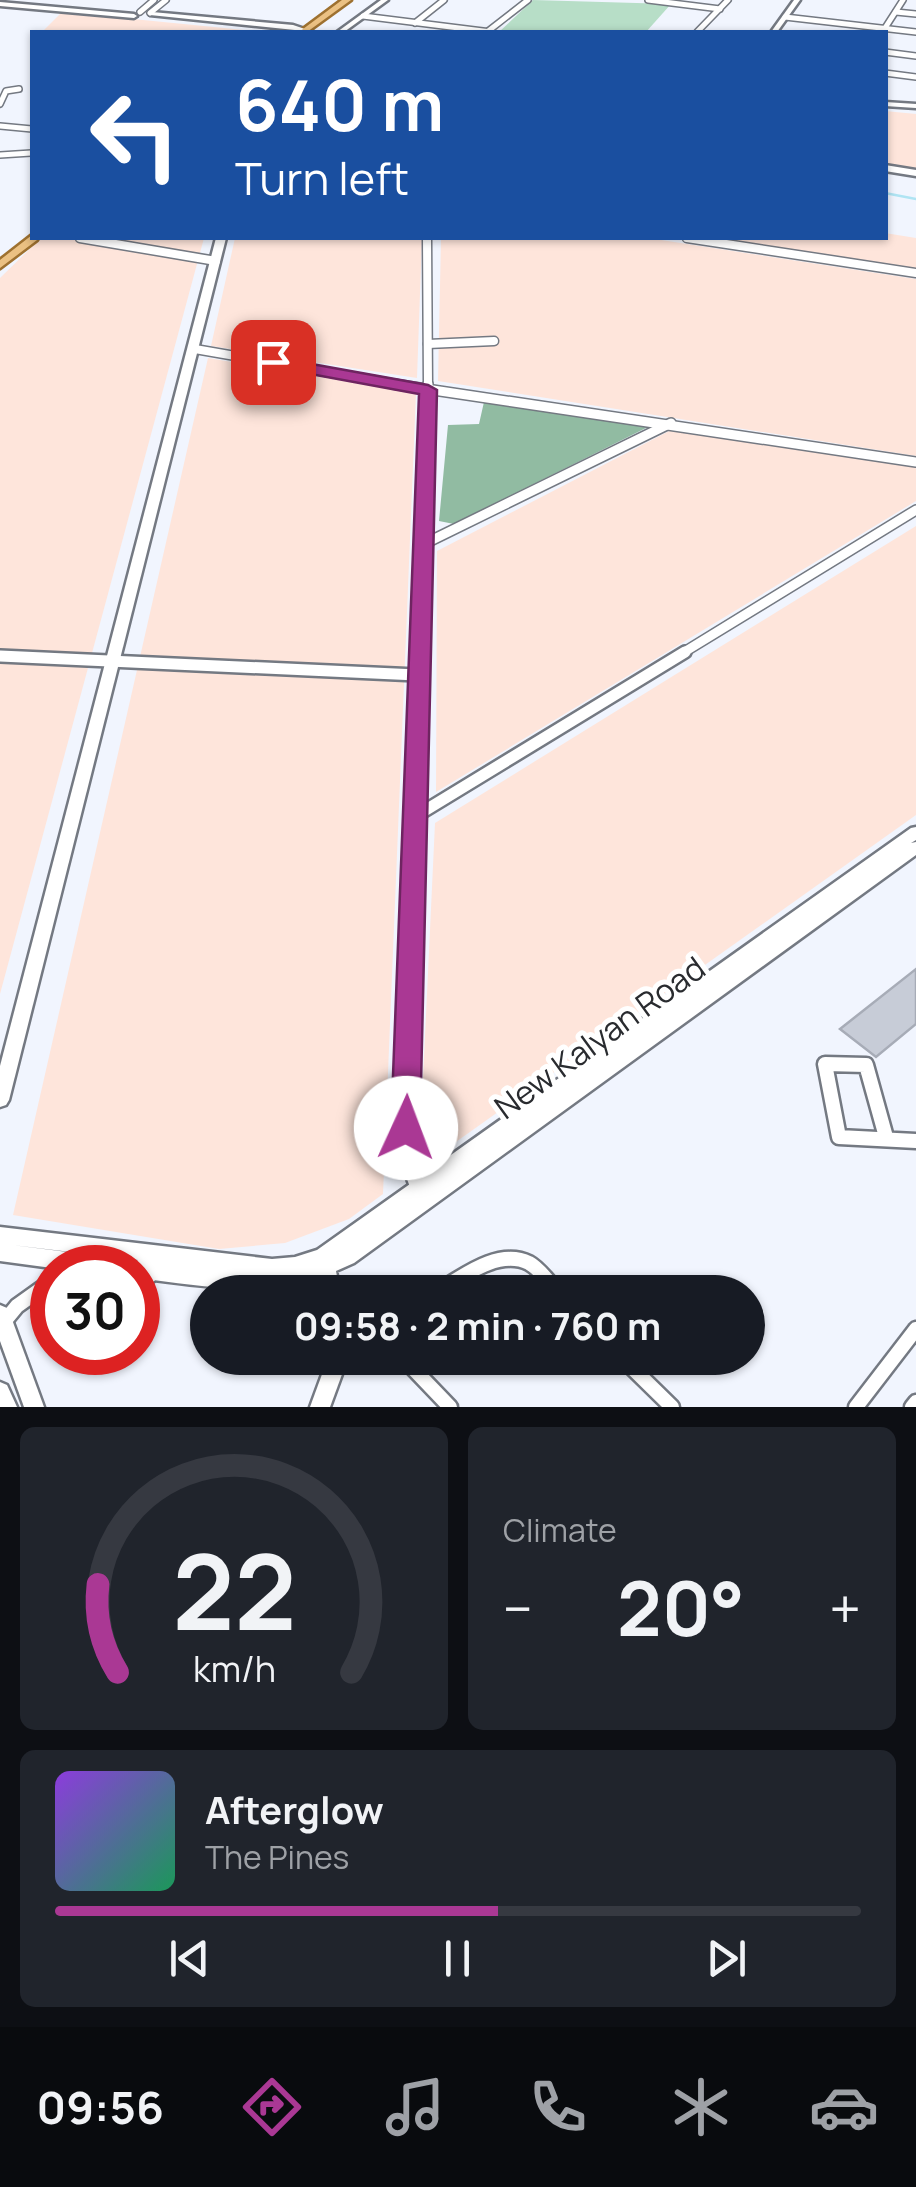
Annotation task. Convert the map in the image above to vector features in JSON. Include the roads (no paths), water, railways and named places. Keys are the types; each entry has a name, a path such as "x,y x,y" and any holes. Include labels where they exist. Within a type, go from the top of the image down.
{"main road":[{"path":"304,30 350,0"},
{"path":"2,258 30,236"}],"street":[{"path":"9,0 40,5"},
{"path":"143,14 154,0"},
{"path":"143,14 166,0"},
{"path":"343,30 384,0"},
{"path":"415,23 444,0"},
{"path":"491,30 528,0"},
{"path":"648,0 720,8"},
{"path":"699,30 728,0"},
{"path":"775,30 797,0"},
{"path":"885,28 903,0"},
{"path":"0,4 293,30"},
{"path":"896,12 916,14"},
{"path":"363,16 473,30"},
{"path":"785,17 916,32"},
{"path":"888,52 916,56"},
{"path":"888,73 916,77"},
{"path":"0,104 6,91 19,89"},
{"path":"888,106 916,108"},
{"path":"0,126 30,128"},
{"path":"0,155 30,153"},
{"path":"888,168 916,173"},
{"path":"92,240 216,261"},
{"path":"0,1100 221,240"},
{"path":"421,1194 405,1154 428,390 427,240"},
{"path":"700,240 916,273"},
{"path":"428,344 494,341"},
{"path":"195,349 428,390 916,462"},
{"path":"422,545 672,423"},
{"path":"416,816 916,510"},
{"path":"0,656 417,674"},
{"path":"850,888 916,832"},
{"name":"New Kalyan Road","path":"160,1271 274,1282 300,1278 850,888 916,847"},
{"path":"886,1137 866,1065 824,1064 838,1137 916,1141"},
{"name":"New Kalyan Road","path":"0,1236 30,1248"},
{"name":"New Kalyan Road","path":"0,1252 30,1248"},
{"name":"New Kalyan Road","path":"160,1259 258,1267 324,1262"},
{"path":"468,1275 491,1262 513,1260 530,1264 541,1275"},
{"path":"324,1262 327,1275"},
{"path":"30,1296 14,1303 1,1318 33,1406"},
{"path":"856,1407 916,1329"},
{"path":"320,1407 332,1375"},
{"path":"419,1375 450,1407"},
{"path":"639,1375 672,1407"},
{"path":"0,1393 7,1407"}],"waterway":[{"path":"888,194 916,199"}]}
